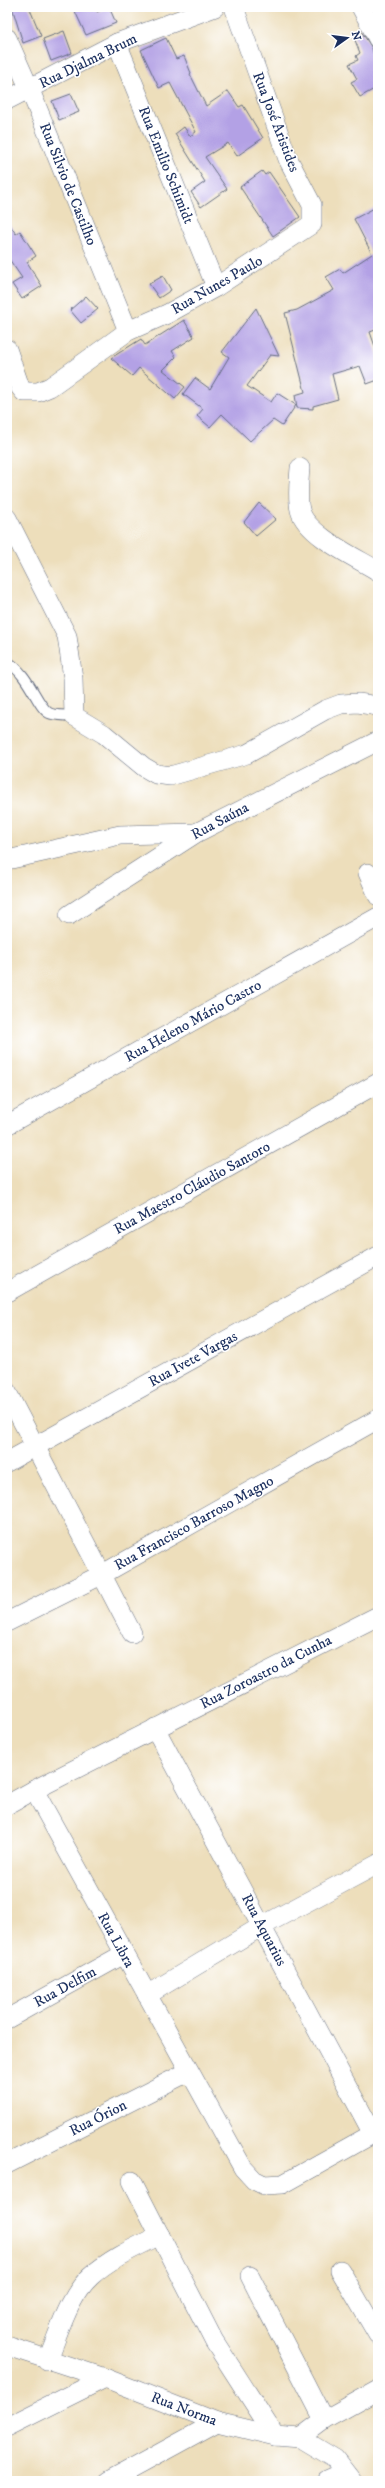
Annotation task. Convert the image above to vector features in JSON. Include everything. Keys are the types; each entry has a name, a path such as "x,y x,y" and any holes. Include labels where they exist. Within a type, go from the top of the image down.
{"street":[{"name":"Rua Djalma Brum","path":"7,100 30,90 117,44 215,7"},
{"name":"Rua José Aristides","path":"234,7 288,159 312,205 312,224 302,232"},
{"path":"361,7 378,39"},
{"name":"Rua Silvio de Castilho","path":"7,38 30,90 128,331"},
{"name":"Rua Emilio Schimidt","path":"117,44 216,288"},
{"name":"Rua Nunes Paulo","path":"7,349 20,387 24,392 31,393 50,387 128,331 167,314 216,288 302,232"},
{"path":"300,468 298,502 300,512 308,527 378,571"},
{"path":"7,518 67,636 73,672 74,716 104,734 144,767 156,774 170,776 247,754 325,710 341,704 358,703 378,706"},
{"name":"Rua Saúna","path":"69,915 196,833 378,741"},
{"path":"7,860 120,835 196,833"},
{"path":"368,873 378,896"},
{"name":"Rua Heleno Mário Castro","path":"7,1126 378,917"},
{"name":"Rua Maestro Cláudio Santoro","path":"7,1292 378,1084"},
{"name":"Rua Ivete Vargas","path":"7,1462 378,1256"},
{"path":"7,1392 132,1633"},
{"name":"Rua Francisco Barroso Magno","path":"7,1622 101,1575 378,1419"},
{"name":"Rua Zoroastro da Cunha","path":"155,1728 378,1616"},
{"path":"7,1805 155,1728"},
{"name":"Rua Aquarius","path":"155,1728 376,2132"},
{"name":"Rua Libra","path":"34,1790 188,2072 243,2168 254,2180 264,2185 283,2184 376,2132"},
{"path":"147,1995 262,1926 378,1864"},
{"name":"Rua Delfim","path":"7,2019 124,1954"},
{"name":"Rua Órion","path":"7,2164 188,2072"},
{"path":"132,2181 214,2341 275,2436"},
{"path":"47,2361 67,2312 90,2277 108,2262 160,2235"},
{"path":"340,2270 378,2335"},
{"path":"250,2276 324,2420"},
{"name":"Rua Norma","path":"7,2346 47,2361 105,2378 218,2422 275,2436 300,2438 335,2459 348,2477"},
{"path":"7,2427 105,2378"},
{"path":"300,2438 324,2420 378,2390"},
{"path":"109,2481 218,2422"},
{"path":"327,2481 348,2477"}],"lane":[{"path":"7,662 25,676 46,711 53,714 74,716"}],"building":[{"path":"12,7 29,7 41,36 23,43"},
{"path":"73,7 95,7 97,12 109,7 116,23 86,35"},
{"path":"64,31 72,53 51,61 43,39"},
{"path":"361,31 372,48 378,70 378,87 360,97 351,82 357,79 349,64 358,60 356,56 360,53 353,35"},
{"path":"166,38 176,59 184,56 191,73 190,74 206,106 228,91 239,107 243,105 263,138 237,156 228,143 205,157 227,189 201,207 191,192 205,182 175,134 184,127 190,136 196,132 170,83 159,88 141,50"},
{"path":"71,94 79,112 59,120 52,101"},
{"path":"262,171 265,175 269,172 300,217 273,236 240,187"},
{"path":"378,206 378,329 370,332 378,355 378,380 367,384 360,366 332,374 338,399 313,406 313,409 297,408 295,395 305,392 285,313 297,310 334,290 326,277 340,269 343,273 372,254 354,219"},
{"path":"7,221 16,234 20,231 36,256 27,262 42,286 22,299 12,284 22,278 7,256"},
{"path":"163,276 171,290 159,298 149,284"},
{"path":"86,296 98,309 81,323 70,310"},
{"path":"256,308 279,356 270,355 247,386 271,402 277,393 296,405 282,426 273,420 250,441 222,414 210,427 197,416 203,409 183,394 195,378 210,389 229,357 222,352"},
{"path":"184,320 194,337 172,351 176,357 163,370 185,387 175,399 139,368 132,376 111,358 141,339 145,345"},
{"path":"259,503 276,519 256,536 244,522"}]}
